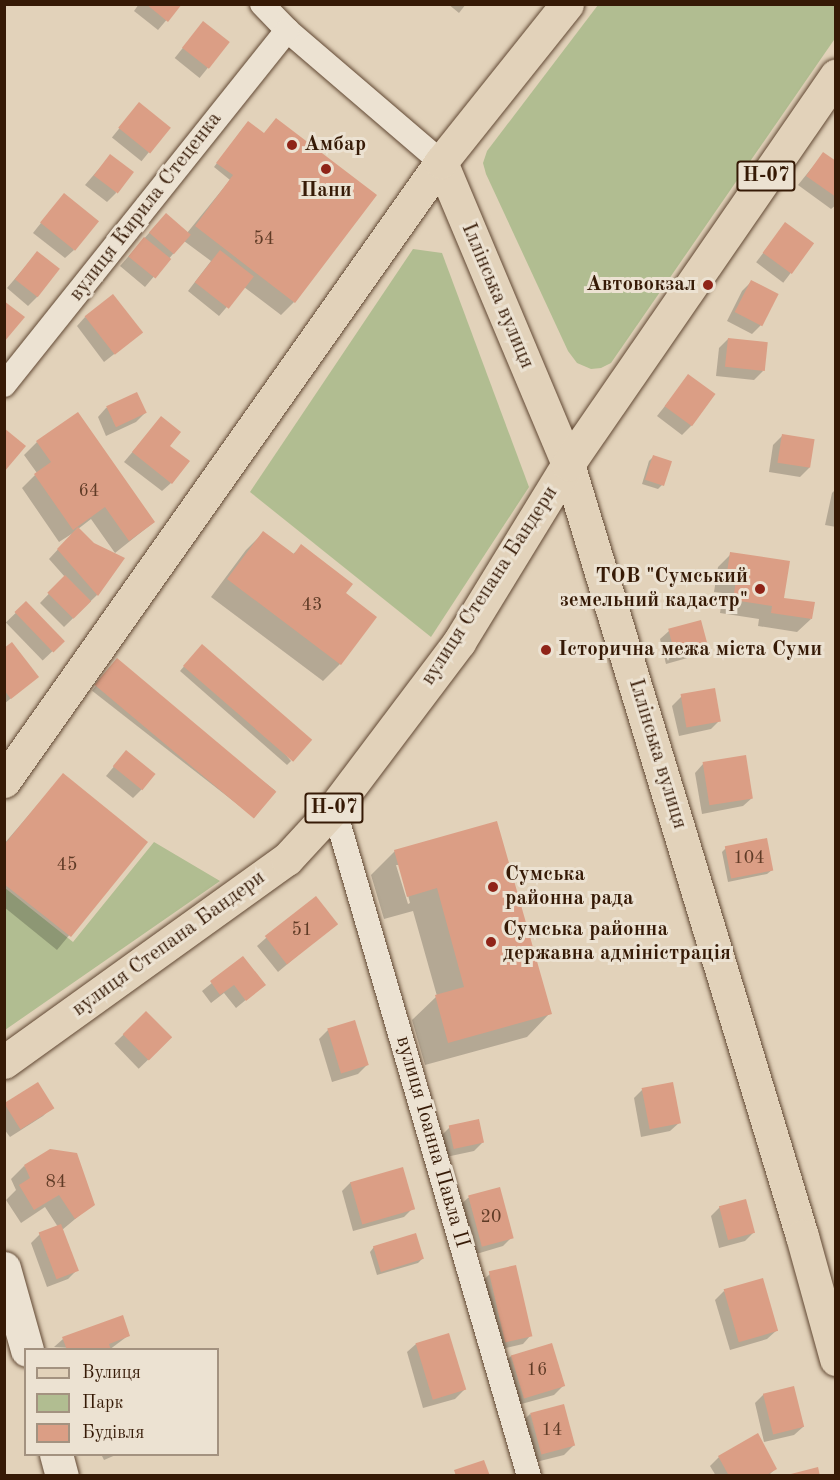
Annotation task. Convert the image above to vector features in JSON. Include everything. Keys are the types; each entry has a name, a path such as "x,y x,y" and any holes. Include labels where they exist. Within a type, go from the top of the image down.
{"main road":[{"path":"4,781 441,162 567,4"},
{"name":"вулиця Степана Бандери","path":"4,1062 287,859 334,807 459,642 568,464 836,75"},
{"name":"Іллінська вулиця","path":"441,162 568,464 802,1236 836,1359"}],"street":[{"path":"262,4 287,30 441,162"},
{"name":"вулиця Кирила Стеценка","path":"4,385 287,30"},
{"name":"вулиця Іоанна Павла II","path":"334,807 529,1476"},
{"path":"4,1268 26,1348"},
{"path":"56,1456 62,1476"}],"green space":[{"path":"598,5 835,5 836,37 611,363 601,368 591,369 577,363 568,351 483,163 487,151"},
{"path":"413,249 442,253 529,487 431,637 250,492"},
{"path":"154,842 220,881 5,1030 5,888 73,942"}],"building":[{"path":"146,4 182,4 168,22"},
{"path":"203,21 230,42 209,69 182,48"},
{"path":"139,102 171,128 150,153 118,128"},
{"path":"276,118 377,195 295,303 195,226 233,175 216,163 248,121 264,133"},
{"path":"823,152 836,161 836,197 806,176"},
{"path":"110,154 134,172 118,194 94,176"},
{"path":"64,193 99,221 75,251 40,223"},
{"path":"166,213 191,235 174,254 149,233"},
{"path":"785,222 814,243 792,274 763,253"},
{"path":"144,237 171,259 155,278 128,256"},
{"path":"220,250 254,276 229,309 195,282"},
{"path":"37,251 60,269 38,297 15,279"},
{"path":"751,280 779,294 762,326 735,312"},
{"path":"113,294 143,333 115,355 85,316"},
{"path":"4,301 25,317 4,342"},
{"path":"728,338 768,342 765,371 725,367"},
{"path":"688,374 716,394 692,426 664,406"},
{"path":"137,392 147,413 116,427 106,406"},
{"path":"78,412 155,522 129,541 105,507 73,530 34,474 51,462 36,441"},
{"path":"161,416 181,432 170,446 190,461 172,484 132,452"},
{"path":"4,428 26,446 4,472"},
{"path":"782,434 815,439 810,468 777,463"},
{"path":"653,455 672,461 664,486 645,480"},
{"path":"78,527 94,543 125,558 98,596 57,549"},
{"path":"263,531 294,554 301,544 353,584 346,593 377,617 341,665 227,579"},
{"name":"ТОВ \"Сумський земельний кадастр\"","path":"730,552 790,561 784,598 815,602 812,619 771,613 772,606 733,600 736,580 726,579"},
{"path":"65,575 91,601 73,619 47,593"},
{"path":"26,601 65,641 53,652 14,612"},
{"path":"701,620 708,647 675,656 668,629"},
{"path":"12,642 39,677 11,699 4,690 4,648"},
{"path":"202,644 312,740 293,762 183,666"},
{"path":"117,658 276,792 254,819 95,685"},
{"path":"715,688 721,721 686,728 681,694"},
{"path":"126,750 156,774 142,790 113,766"},
{"path":"746,755 753,798 709,805 703,762"},
{"path":"63,773 148,842 71,937 4,884 4,845"},
{"name":"Сумська районна державна адміністрація","path":"497,821 552,1014 448,1043 435,995 464,987 437,888 407,897 394,850"},
{"path":"767,838 773,870 731,879 725,846"},
{"path":"316,896 338,924 287,964 265,936"},
{"path":"243,956 266,985 246,1001 234,985 220,995 210,981"},
{"path":"146,1011 172,1037 149,1060 123,1034"},
{"path":"355,1020 369,1065 341,1073 327,1028"},
{"path":"38,1082 54,1108 21,1129 4,1103"},
{"path":"673,1082 681,1123 650,1129 642,1088"},
{"path":"479,1119 484,1142 454,1149 449,1125"},
{"path":"50,1149 77,1153 95,1205 75,1219 59,1195 34,1210 19,1185 30,1178 24,1165"},
{"path":"403,1167 415,1209 362,1224 350,1182"},
{"path":"500,1187 514,1238 482,1247 468,1196"},
{"path":"746,1199 755,1233 728,1240 719,1206"},
{"path":"61,1224 79,1271 57,1279 39,1233"},
{"path":"416,1233 424,1259 381,1272 373,1246"},
{"path":"516,1265 532,1336 505,1342 489,1271"},
{"path":"763,1278 778,1331 739,1342 724,1289"},
{"path":"123,1315 130,1336 109,1344 110,1348 66,1348 62,1337"},
{"path":"449,1333 466,1389 433,1400 416,1343"},
{"path":"552,1343 565,1386 524,1399 511,1356"},
{"path":"794,1386 804,1427 773,1434 763,1394"},
{"path":"564,1404 575,1446 541,1455 530,1413"},
{"path":"758,1433 777,1469 765,1476 729,1476 718,1456"},
{"path":"484,1460 490,1476 456,1476 454,1470"},
{"path":"818,1467 820,1476 787,1476 787,1475"}],"place":[{"name":"Амбар","path":"292,145"},
{"name":"Пани","path":"326,169"},
{"name":"Автовокзал","path":"708,285"},
{"name":"ТОВ \"Сумський земельний кадастр\"","path":"760,589"},
{"name":"Історична межа міста Суми","path":"546,650"},
{"name":"Сумська районна рада","path":"493,887"},
{"name":"Сумська районна державна адміністрація","path":"491,942"}]}
